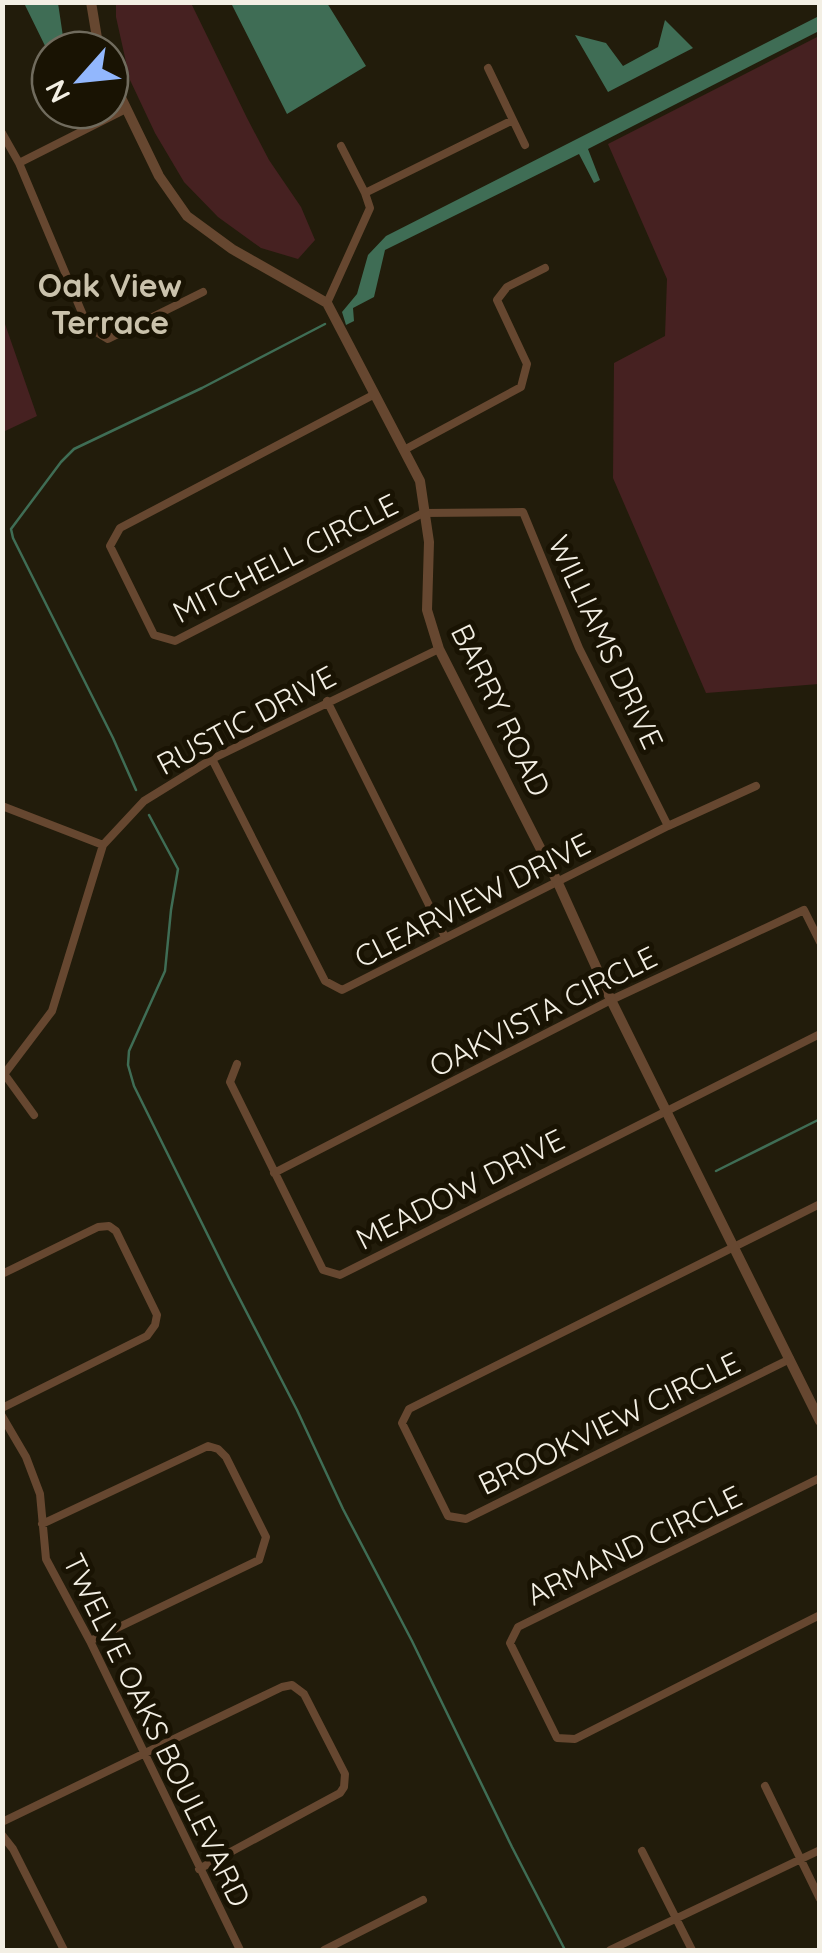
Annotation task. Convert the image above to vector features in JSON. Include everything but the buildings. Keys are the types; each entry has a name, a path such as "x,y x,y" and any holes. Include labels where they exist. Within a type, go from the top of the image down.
{"street":[{"path":"91,2 96,30"},
{"path":"488,68 524,145"},
{"path":"130,117 159,176 187,216 232,249 326,303 370,208 341,146"},
{"path":"365,193 512,120"},
{"path":"19,162 84,130"},
{"path":"2,133 19,162 88,327 108,339 202,292"},
{"path":"404,450 522,387 526,364 497,300 508,288 545,268"},
{"name":"BARRY ROAD","path":"326,303 420,482 429,542 427,610 439,649 558,883 611,1000 820,1420"},
{"name":"MITCHELL CIRCLE","path":"375,394 120,528 110,546 154,635 175,641 423,513"},
{"name":"WILLIAMS DRIVE","path":"423,513 523,512 579,648 668,826"},
{"name":"RUSTIC DRIVE","path":"4,1076 52,1011 103,846 144,801 212,759 439,649"},
{"path":"327,701 445,937"},
{"name":"CLEARVIEW DRIVE","path":"212,759 325,981 342,990 668,826 756,786"},
{"path":"2,806 103,846"},
{"name":"OAKVISTA CIRCLE","path":"274,1173 611,1000 804,910 820,942"},
{"name":"MEADOW DRIVE","path":"238,1064 230,1082 323,1270 340,1275 820,1034"},
{"path":"4,1076 34,1115"},
{"path":"732,1247 820,1204"},
{"path":"2,1274 98,1227 109,1226 116,1232 158,1316 147,1336 2,1408"},
{"name":"BROOKVIEW CIRCLE","path":"732,1247 409,1409 402,1424 448,1516 466,1519 790,1359"},
{"name":"TWELVE OAKS BOULEVARD","path":"2,1416 26,1458 40,1494 46,1559 90,1640 240,1950"},
{"path":"42,1524 208,1446 218,1448 226,1457 266,1536 259,1560 90,1640"},
{"name":"ARMAND CIRCLE","path":"820,1478 518,1627 510,1643 557,1738 575,1739 820,1615"},
{"path":"2,1822 292,1685 304,1694 345,1774 344,1787 340,1793 199,1869"},
{"path":"765,1786 820,1899"},
{"path":"2,1835 13,1849 64,1950"},
{"path":"610,1950 820,1850"},
{"path":"642,1851 692,1950"},
{"path":"324,1950 423,1900"}],"shaded area":[{"path":"24,3 58,3 62,30 37,30"},
{"path":"116,3 191,3 247,118 301,207 315,240 298,259 261,248 218,217 184,182 130,80 130,30 119,30"},
{"path":"231,3 327,3 366,66 287,114"},
{"path":"819,16 819,31 588,149 600,180 594,183 579,154 385,250 374,297 353,308 354,321 346,325 342,312 357,294 368,255 386,236"},
{"path":"665,20 693,48 608,92 575,35 606,43 623,66 658,47"},
{"path":"819,36 819,684 706,693 613,478 614,363 665,336 667,279 608,144"},
{"path":"5,324 37,416 3,432 2,326"}],"waterway":[{"path":"136,790 11,529 74,449 325,324"},
{"path":"149,815 178,869 165,971 129,1051 134,1086 565,1950"},
{"path":"716,1171 820,1119"}],"district":[{"name":"Oak View Terrace","path":"110,304"}]}
